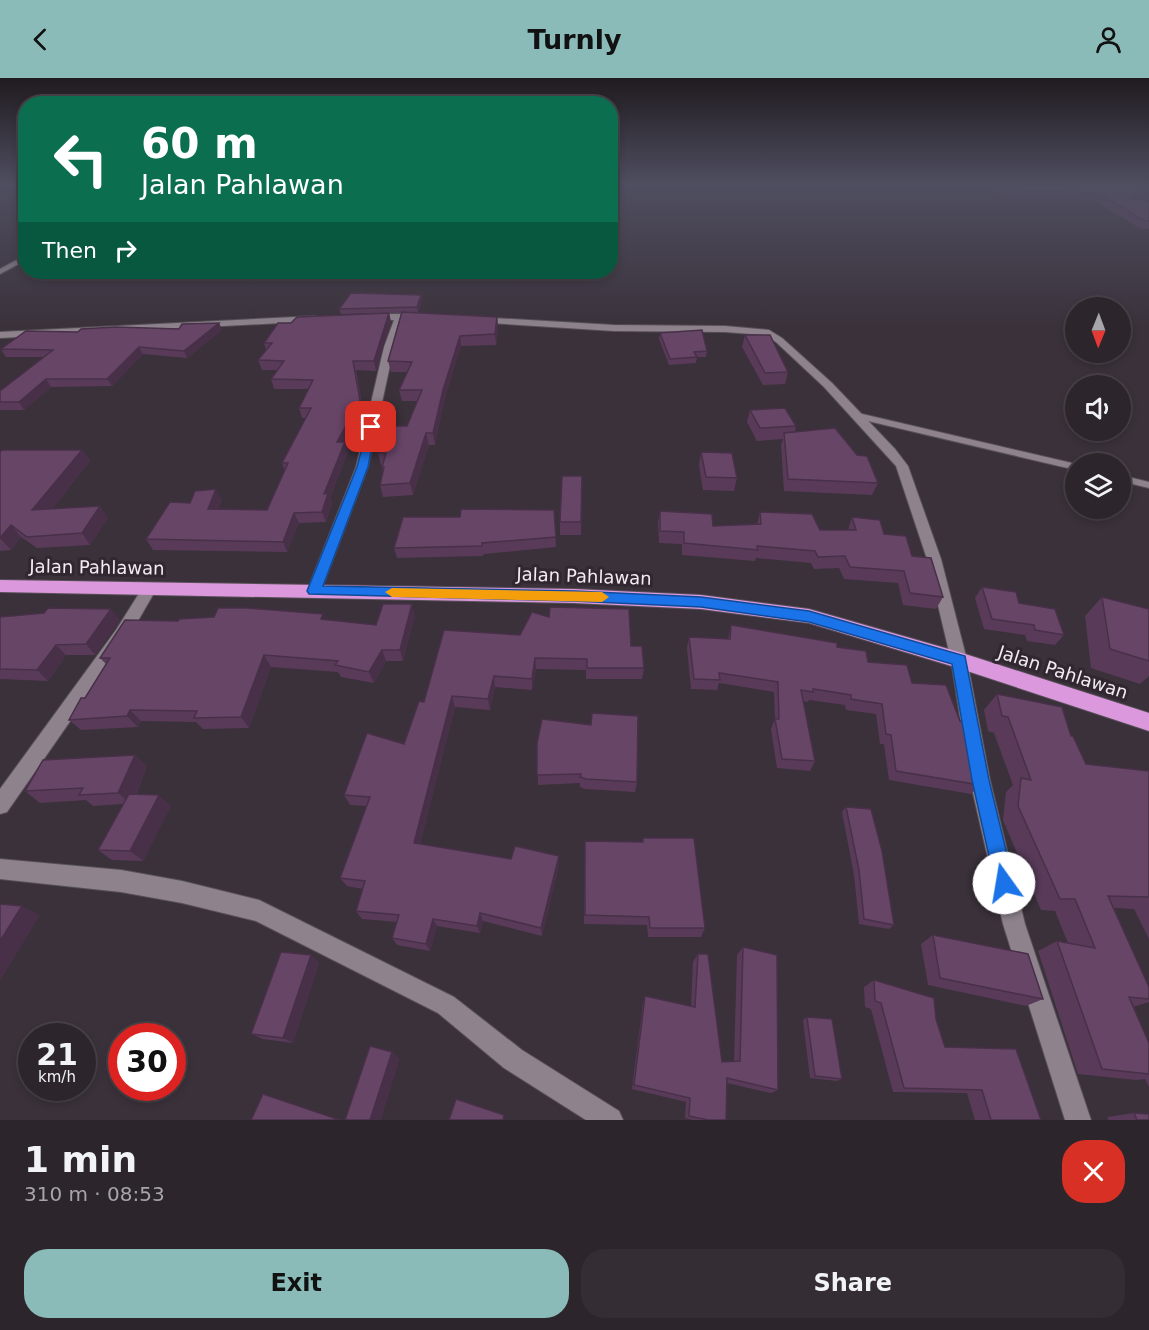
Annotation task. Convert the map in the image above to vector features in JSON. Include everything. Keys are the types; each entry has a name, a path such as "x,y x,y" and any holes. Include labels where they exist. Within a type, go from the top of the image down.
{"highway":[{"name":"Jalan Pahlawan","path":"0,586 574,596 701,602 809,616 959,660 1149,722"}],"street":[{"path":"0,272 18,262"},
{"path":"314,591 362,467 389,347 399,316"},
{"path":"360,317 431,318"},
{"path":"0,335 325,319"},
{"path":"464,319 614,328 724,329 766,332 779,340 858,416 902,466 934,559 959,660 980,780 1014,924 1078,1120"},
{"path":"0,805 122,634 150,588"},
{"path":"0,869 121,881 182,892 259,911 446,1005 513,1059 610,1120"}],"lane":[{"path":"858,416 1065,464"},
{"path":"1131,481 1149,485"}],"building":[{"path":"351,293 421,295 417,307 339,309"},
{"path":"402,312 497,317 495,334 460,336 443,390 433,433 426,433 410,483 380,485 386,453 378,453 389,426 407,426 422,390 399,390 412,362 388,361"},
{"path":"389,313 374,361 353,361 360,400 337,442 345,442 324,494 328,493 322,512 294,513 283,542 146,539 170,502 190,503 195,491 216,489 208,509 267,510 288,463 282,463 311,408 299,408 313,380 271,379 284,361 258,360 272,343 264,343 278,323 291,323 297,317"},
{"path":"219,323 184,351 139,347 107,379 46,379 19,402 0,402 0,391 53,350 1,349 26,331 78,332 81,329 116,327 179,329 182,324"},
{"path":"702,330 707,351 694,352 697,357 670,359 660,333"},
{"path":"745,335 770,335 788,372 765,373"},
{"path":"785,408 796,426 760,428 750,410"},
{"path":"835,428 857,455 867,456 878,483 788,479 784,433"},
{"path":"2,450 82,450 32,510 100,506 82,533 27,537 11,525 0,538 0,452"},
{"path":"701,452 732,453 737,478 706,477"},
{"path":"562,476 582,476 581,522 560,522"},
{"path":"461,509 554,510 556,537 482,543 482,546 394,548 403,517 460,517"},
{"path":"660,511 712,514 713,526 761,524 760,512 812,514 820,530 856,530 852,517 880,520 884,534 906,536 912,556 931,558 943,597 910,593 904,571 850,567 845,556 818,557 815,551 757,546 758,550 684,543 684,532 660,531"},
{"path":"982,587 1016,592 1019,603 1055,609 1064,635 1035,630 1034,625 992,619"},
{"path":"1102,597 1149,609 1149,661 1110,649"},
{"path":"383,604 412,604 400,650 382,650 369,672 335,665 338,661 264,655 241,717 194,718 197,711 130,710 127,716 69,720 81,698 85,698 110,658 100,658 125,620 178,621 179,619 214,617 218,608 248,608 323,614 321,619 376,625"},
{"path":"550,607 629,609 631,646 642,646 644,668 587,668 587,659 535,658 532,679 494,676 488,699 452,696 414,843 511,859 515,846 559,856 541,928 480,913 477,926 433,919 426,944 392,938 399,915 356,911 365,881 340,878 370,797 344,795 367,733 404,744 419,701 424,702 444,630 520,635 532,612 549,617"},
{"path":"48,608 111,609 86,644 56,645 37,670 0,669 0,617 44,613"},
{"path":"731,625 837,643 837,647 866,651 868,662 907,665 912,683 946,685 960,721 965,722 980,785 896,771 891,735 886,734 882,704 851,699 851,695 813,689 813,692 801,690 815,761 782,759 775,719 779,719 778,682 719,673 720,680 694,679 689,637 730,639"},
{"path":"997,694 1062,707 1071,736 1086,764 1149,771 1149,897 1108,896 1149,987 1149,999 1129,997 1149,1043 1149,1074 1102,1069 1057,941 1095,948 1075,899 1060,899 1018,806 1021,778 1031,780 1008,717 1002,716"},
{"path":"592,713 638,716 637,782 586,779 580,777 581,774 537,775 537,743 542,719 591,725"},
{"path":"135,755 118,793 79,795 83,788 25,791 43,760"},
{"path":"129,794 159,795 130,851 98,850"},
{"path":"846,807 871,809 882,851 894,925 864,919 859,870"},
{"path":"643,838 694,838 705,928 650,928 649,917 585,915 585,841 643,842"},
{"path":"0,904 22,906 0,941"},
{"path":"933,935 1028,954 1043,999 940,978"},
{"path":"743,947 777,955 778,1090 727,1078 726,1120 708,1120 689,1116 690,1098 634,1085 645,996 695,1007 698,954 708,954 722,1062 740,1061"},
{"path":"281,952 311,955 283,1038 251,1034"},
{"path":"874,980 934,998 936,1019 945,1047 1016,1049 1041,1120 991,1120 982,1090 904,1088 881,1003 875,1001"},
{"path":"807,1017 832,1019 842,1079 815,1076"},
{"path":"370,1046 392,1052 370,1120 345,1120"},
{"path":"263,1094 340,1120 251,1120"},
{"path":"456,1099 504,1115 503,1120 449,1120"},
{"path":"1134,1113 1149,1114 1149,1120 1137,1120"}],"slow traffic":[{"path":"392,592 602,597"}],"route":[{"path":"371,427 362,467 314,591 574,596 701,602 809,616 959,660 980,780 1004,883"}]}
